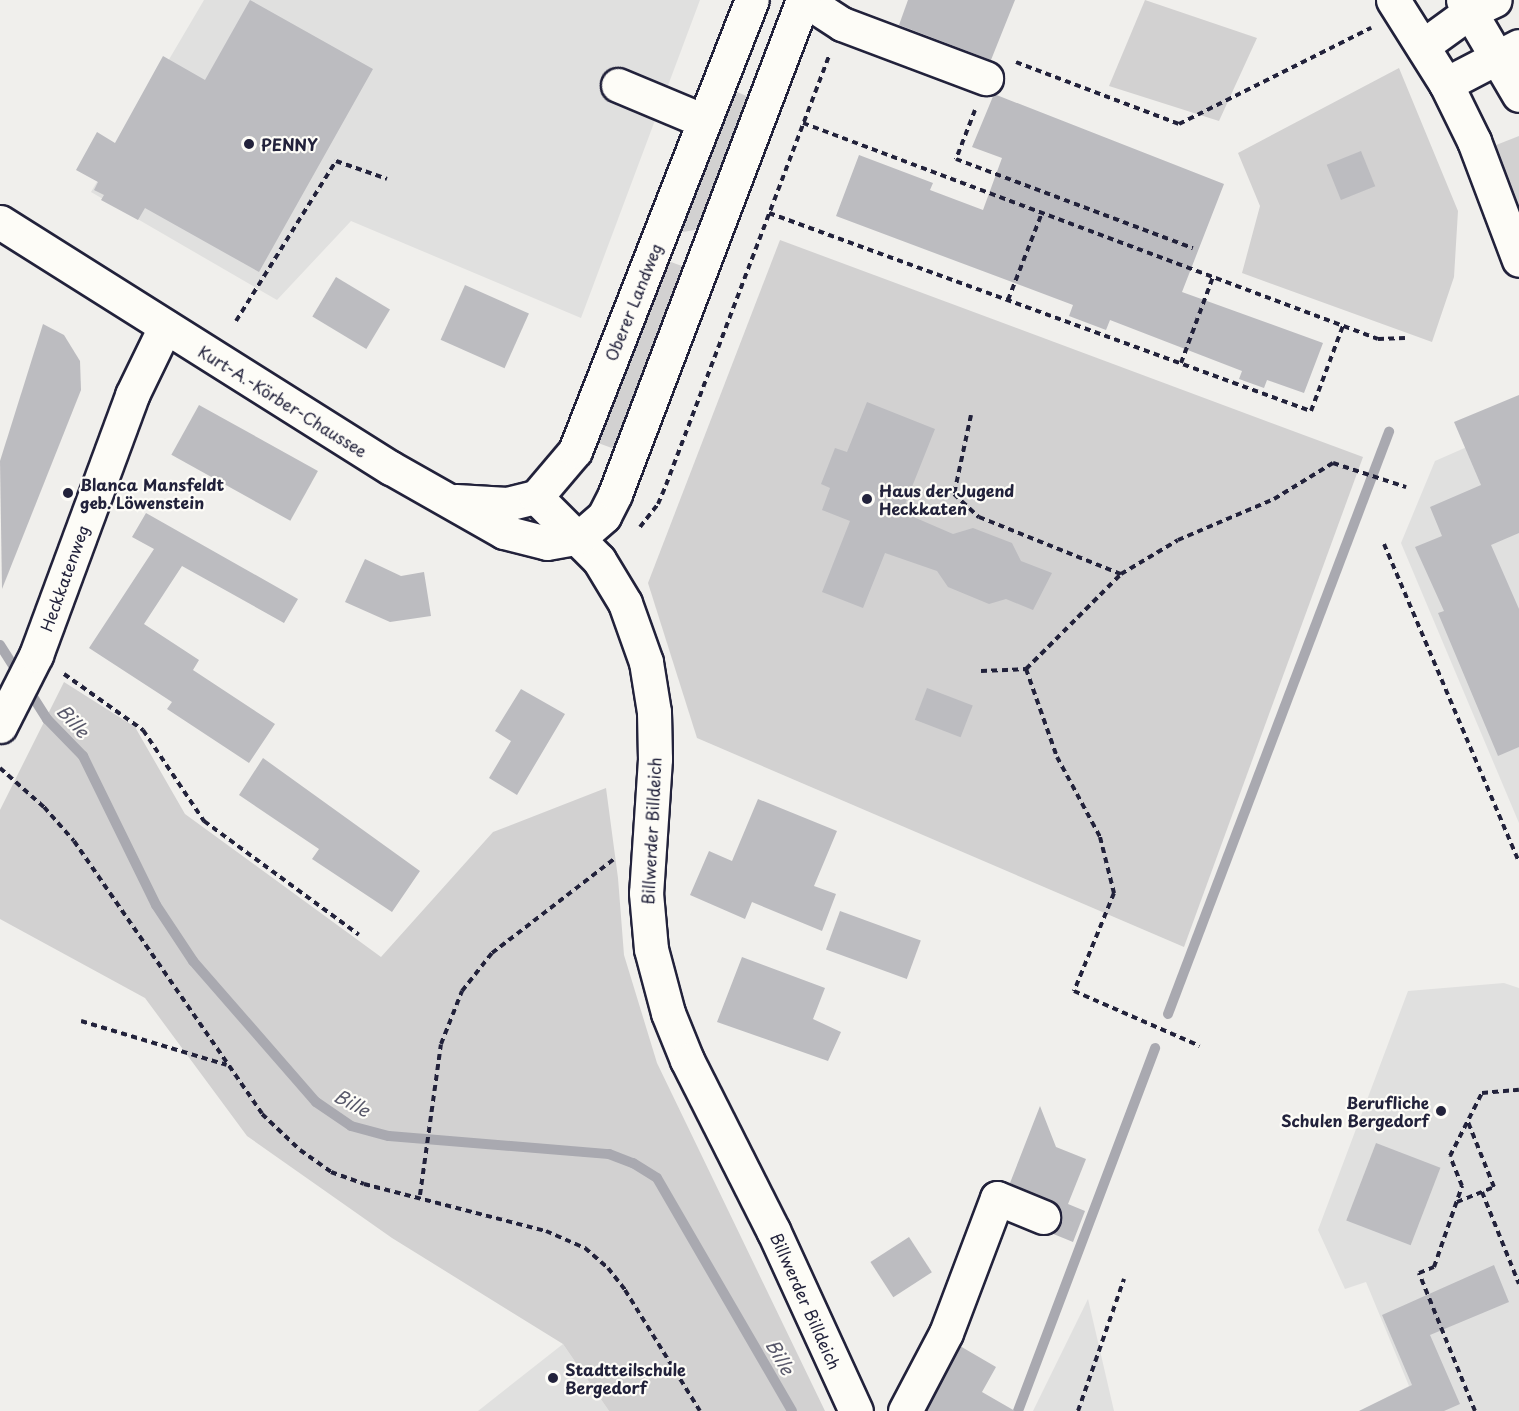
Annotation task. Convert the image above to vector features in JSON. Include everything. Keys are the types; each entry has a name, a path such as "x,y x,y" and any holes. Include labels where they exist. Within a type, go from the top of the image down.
{"main road":[{"name":"Oberer Landweg","path":"536,497 575,451 752,0"},
{"path":"580,537 604,516 615,494 702,255 804,0 842,24 986,78"},
{"path":"1424,45 1476,4 1509,52 1519,94"},
{"path":"1385,12 1424,45 1446,84 1474,141 1519,260"},
{"path":"1446,84 1509,52"},
{"path":"618,85 704,122"},
{"path":"670,209 678,241 702,255"},
{"name":"Kurt-A.-Körber-Chaussee","path":"0,222 434,494 504,532 534,541 554,543 580,537"},
{"name":"Heckkatenweg","path":"1,724 36,655 132,395 165,327"},
{"path":"434,494 487,504 536,497"},
{"name":"Billwerder Billdeich","path":"536,497 580,537 625,603 646,662 654,712 646,893 649,927 668,1013 687,1060 773,1230 856,1411"},
{"path":"905,1411 946,1333 997,1198 1043,1217"}],"path":[{"path":"1193,248 956,159 986,78 1017,62 1179,124 1385,12"},
{"path":"666,484 842,24"},
{"path":"803,123 1378,339 1405,338"},
{"path":"236,321 336,161 387,179"},
{"path":"769,213 1311,411 1343,326"},
{"path":"1008,300 1042,213"},
{"path":"1181,363 1213,277"},
{"path":"971,415 954,495 979,517 1121,574"},
{"path":"981,671 1026,669 1121,574 1178,540 1274,499 1333,463 1406,487"},
{"path":"1384,544 1519,862"},
{"path":"36,655 130,718 153,742 204,821 358,935"},
{"path":"1026,669 1057,757 1100,837 1114,893 1074,991 1200,1046"},
{"path":"0,768 44,807 74,840 262,1114 300,1150 331,1172 364,1184 420,1195 546,1230 585,1248 608,1268 625,1290 700,1411"},
{"path":"420,1195 441,1044 462,991 492,953 587,883 650,826"},
{"path":"81,1021 228,1065"},
{"path":"1475,1411 1419,1274 1434,1267 1462,1186 1450,1156 1482,1093 1519,1090"},
{"path":"1456,1202 1494,1187 1467,1121"},
{"path":"1482,1192 1519,1284"},
{"path":"1078,1411 1124,1279"}],"shaded area":[{"path":"204,0 700,0 581,318 351,221 277,300 91,192"},
{"path":"1145,0 1257,38 1219,121 1109,86"},
{"path":"1399,68 1458,211 1454,277 1432,342 1242,273 1260,206 1238,153"},
{"path":"729,89 752,98 704,218 695,230 683,232 679,222"},
{"path":"1519,136 1519,216 1491,147"},
{"path":"780,240 1363,457 1184,947 697,738 648,583"},
{"path":"660,258 685,267 619,450 593,441"},
{"path":"1519,424 1519,823 1401,543 1435,461"},
{"path":"64,682 135,727 185,814 381,957 493,832 606,788 618,878 624,955 657,1063 825,1411 609,1411 563,1344 392,1238 247,1136 145,998 0,919 0,810"},
{"name":"Berufliche Schulen Bergedorf","path":"1504,983 1519,988 1519,1411 1359,1411 1409,1386 1366,1282 1345,1289 1318,1230 1408,991"},
{"path":"1088,1299 1114,1411 1033,1411"},
{"name":"Stadtteilschule Bergedorf","path":"563,1344 609,1411 478,1411"}],"building":[{"name":"PENNY","path":"250,0 373,69 259,272 145,208 138,220 101,200 104,195 94,190 98,182 76,170 97,132 115,143 163,56 205,80"},
{"path":"908,0 1015,0 991,60 899,25"},
{"path":"994,94 1224,184 1182,292 1323,343 1304,393 1267,380 1264,388 1239,379 1242,371 1110,320 1106,330 1069,316 1073,305 836,216 859,155 933,183 930,190 983,210 1002,158 972,147"},
{"path":"1361,151 1375,186 1341,200 1327,165"},
{"path":"336,277 390,309 366,349 312,316"},
{"path":"465,285 529,313 505,368 441,340"},
{"path":"43,324 64,335 80,361 81,390 2,589 0,461"},
{"path":"1519,395 1519,533 1491,545 1519,609 1519,747 1498,756 1438,613 1444,611 1415,547 1442,536 1430,507 1481,485 1454,422"},
{"name":"Haus der Jugend Heckkaten","path":"867,402 935,429 902,512 953,534 973,528 1012,543 1021,561 1052,573 1033,610 1006,599 989,604 948,587 937,571 885,553 863,608 822,592 850,521 822,510 830,488 821,484 835,448 847,452"},
{"path":"199,405 318,471 290,521 171,455"},
{"path":"146,513 298,599 284,623 182,566 144,624 199,660 193,670 275,724 249,763 167,709 172,702 89,648 154,549 132,537"},
{"path":"365,559 401,576 424,572 431,616 390,622 345,602"},
{"path":"927,688 973,706 961,737 915,720"},
{"path":"521,689 565,714 517,795 489,778 511,741 495,731"},
{"path":"263,758 420,871 392,912 312,859 319,849 239,795"},
{"path":"758,799 837,831 814,886 836,894 822,931 752,902 745,919 690,895 709,851 732,861"},
{"path":"840,911 921,940 907,979 826,950"},
{"path":"742,957 825,988 813,1019 841,1032 828,1061 717,1022"},
{"path":"1040,1106 1056,1147 1086,1159 1068,1204 1085,1211 1073,1242 1051,1233 1060,1224 1057,1205 1010,1183"},
{"path":"1376,1143 1440,1168 1411,1245 1346,1220"},
{"path":"909,1237 932,1272 893,1297 870,1262"},
{"path":"1494,1265 1509,1302 1430,1335 1460,1404 1444,1411 1359,1411 1412,1385 1382,1315"},
{"path":"960,1346 996,1367 982,1392 1015,1411 926,1411"}],"waterway":[{"path":"1168,1014 1389,432"},
{"name":"Bille","path":"0,645 47,719 83,756 156,905 193,961 316,1102 351,1126 389,1136 609,1154 633,1163 657,1178 792,1411"},
{"path":"1018,1411 1155,1048"}],"place":[{"name":"PENNY","path":"249,144"},
{"name":"Blanca Mansfeldt geb. Löwenstein","path":"68,493"},
{"name":"Haus der Jugend Heckkaten","path":"867,499"},
{"name":"Berufliche Schulen Bergedorf","path":"1441,1111"},
{"name":"Stadtteilschule Bergedorf","path":"553,1378"}]}
